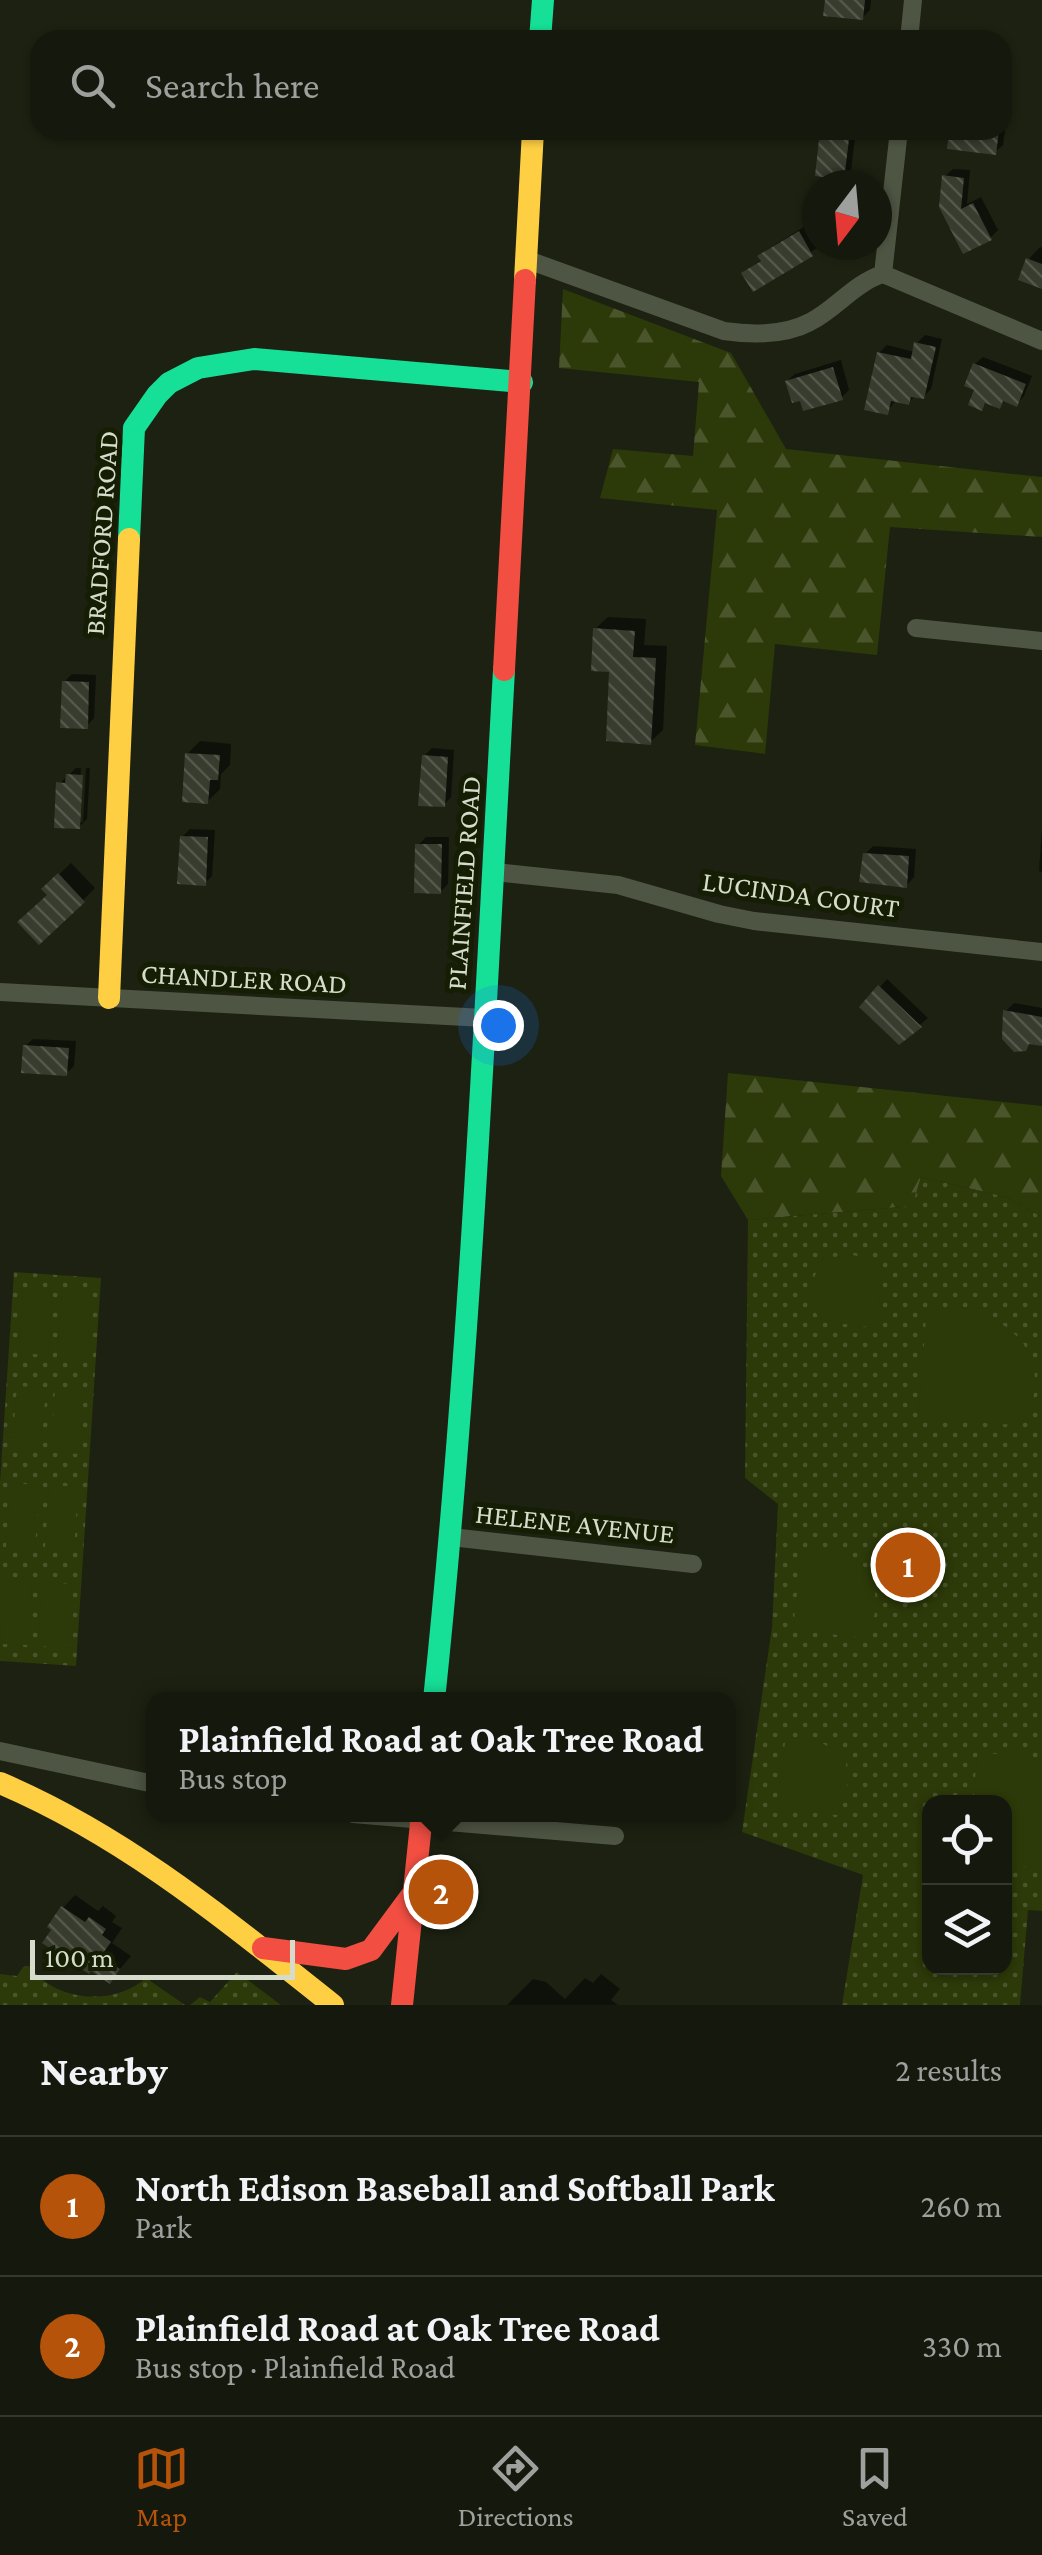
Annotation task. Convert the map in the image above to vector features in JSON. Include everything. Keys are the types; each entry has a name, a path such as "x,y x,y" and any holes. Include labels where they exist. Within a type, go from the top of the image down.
{"street":[{"path":"541,30 543,0"},
{"path":"910,30 914,0"},
{"name":"PLAINFIELD ROAD","path":"435,1692 451,1538 474,1216 534,140"},
{"path":"883,274 898,140"},
{"path":"528,260 724,331 751,334 810,323 863,283 883,274 1042,341"},
{"name":"BRADFORD ROAD","path":"109,998 134,428 146,405 171,380 212,362 226,361 522,382"},
{"path":"916,628 1042,642"},
{"name":"LUCINDA COURT","path":"495,872 618,885 754,921 1042,952"},
{"name":"CHANDLER ROAD","path":"0,992 484,1018"},
{"name":"HELENE AVENUE","path":"451,1538 692,1564"},
{"path":"0,1752 146,1782"},
{"path":"0,1782 93,1827 150,1864 332,2005"},
{"path":"402,2005 421,1822"},
{"path":"464,1822 615,1836"},
{"path":"260,1948 346,1959 371,1950 413,1893"}],"green space":[{"path":"563,289 731,353 786,449 1042,477 1042,537 890,527 877,655 775,644 765,754 695,745 717,510 600,498 613,449 693,456 699,382 559,368"},
{"path":"728,1073 1042,1106 1042,1217 1006,1197 921,1177 913,1206 748,1220 721,1176"},
{"path":"921,1177 1006,1197 1042,1217 1042,1911 1028,1910 1020,2005 842,2005 863,1875 742,1832 772,1627 778,1504 745,1478 748,1220 912,1206"},
{"path":"853,1255 882,1263 877,1328 836,1323 817,1315 814,1307 812,1286 824,1258"},
{"path":"14,1272 101,1278 76,1666 0,1661 0,1482"},
{"path":"23,1290 52,1292 48,1355 19,1353"},
{"path":"62,1292 91,1294 87,1358 57,1356"},
{"path":"960,1307 1004,1325 1016,1335 1032,1360 1033,1398 1022,1424 918,1422 926,1318 934,1310"},
{"path":"17,1386 46,1388 41,1451 12,1449"},
{"path":"55,1388 84,1390 80,1454 51,1452"},
{"path":"10,1483 39,1485 35,1549 6,1547"},
{"path":"49,1485 78,1487 74,1550 45,1549"},
{"path":"817,1552 854,1558 870,1576 876,1601 866,1638 793,1630 801,1556"},
{"path":"3,1580 32,1582 28,1645 0,1644"},
{"path":"42,1582 72,1584 67,1648 38,1646"},
{"path":"816,1740 846,1762 847,1792 837,1815 777,1808 785,1743"},
{"path":"1012,1751 1042,1762 1042,1869 1012,1865 1012,1795 974,1795 977,1757"},
{"path":"29,1966 41,1979 71,1994 119,1993 146,1978 185,2005 0,2005 0,1974 17,1976 23,1967"},
{"path":"237,1972 281,2005 190,2005 200,1997 210,2002"}],"building":[{"path":"825,0 865,0 863,20 823,16"},
{"path":"819,140 849,140 845,170 816,170"},
{"path":"948,140 998,140 996,155 947,149"},
{"path":"942,175 964,178 961,209 973,203 992,240 963,254 939,207"},
{"path":"799,231 802,260 806,260 753,292 741,273 761,261 757,256"},
{"path":"1026,258 1042,264 1042,289 1018,280"},
{"path":"914,342 936,347 924,399 911,397 909,405 891,401 888,415 864,410 877,352 911,359"},
{"path":"973,363 1026,384 1017,407 1003,401 1000,409 985,403 982,411 968,405 974,390 964,386"},
{"path":"833,367 843,400 803,411 800,401 792,403 785,381"},
{"path":"593,628 635,631 633,657 656,658 651,745 606,741 609,672 591,671"},
{"path":"62,681 89,682 88,729 60,728"},
{"path":"185,753 220,755 218,780 210,780 208,804 182,802"},
{"path":"422,755 448,757 445,807 418,806"},
{"path":"66,774 83,775 80,829 54,828 56,782 65,783"},
{"path":"180,836 208,837 206,886 177,884"},
{"path":"415,844 442,844 441,894 414,893"},
{"path":"863,853 909,856 907,888 859,882"},
{"path":"58,873 85,902 39,945 17,922 47,895 41,889"},
{"path":"878,985 922,1027 899,1045 859,1007"},
{"path":"1003,1010 1042,1017 1042,1046 1029,1044 1026,1051 1014,1052 1002,1039"},
{"path":"23,1045 69,1048 67,1076 21,1073"},
{"path":"61,1906 85,1922 89,1917 106,1929 102,1935 111,1942 101,1956 120,1969 110,1984 42,1943"}],"traffic: fast":[{"path":"541,30 543,0"},
{"path":"129,539 134,428 169,383 198,368 254,359 522,382"},
{"path":"435,1692 467,1314 504,670"}],"traffic: slow":[{"path":"525,280 532,140"},
{"path":"109,998 129,539"},
{"path":"0,1783 46,1804 132,1854 333,2005"}],"traffic: jam":[{"path":"504,670 525,280"},
{"path":"402,2005 421,1822"},
{"path":"263,1948 346,1959 371,1950 411,1896"}],"place":[{"name":"North Edison Baseball and Softball Park","path":"908,1565"},
{"name":"Plainfield Road at Oak Tree Road","path":"441,1892"}]}
